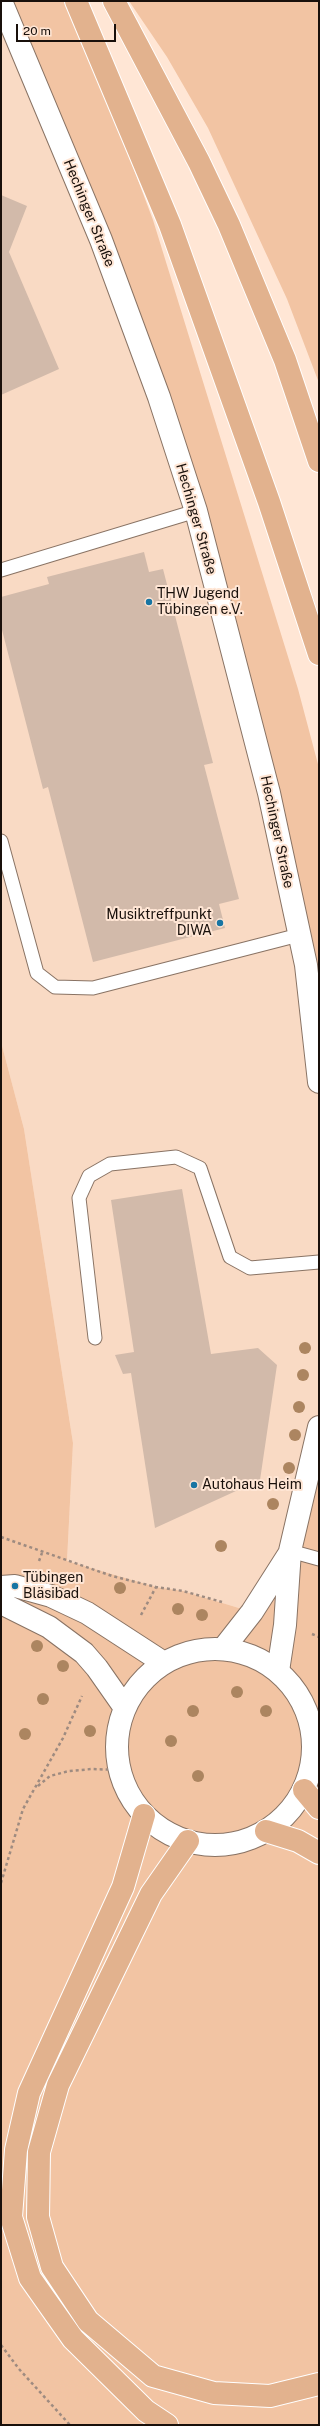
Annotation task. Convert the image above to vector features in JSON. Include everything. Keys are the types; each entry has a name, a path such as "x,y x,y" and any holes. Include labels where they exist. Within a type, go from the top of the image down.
{"highway":[{"path":"76,1 170,225 269,502 319,654"},
{"path":"114,1 199,162 229,225 285,360 319,461"},
{"path":"304,1790 319,1808"},
{"path":"144,1815 123,1887 30,2093 16,2150 11,2217 30,2278 73,2339 146,2411 167,2425"},
{"path":"266,1831 298,1841 319,1853"},
{"path":"188,1841 151,1894 58,2084 39,2152 38,2217 52,2267 88,2321 153,2376 214,2393 270,2396 319,2384"}],"street":[{"name":"Hechinger Straße","path":"1,1 101,240 159,398 196,511 269,793 306,965 319,1082"},
{"path":"278,1671 285,1625 290,1551 319,1427"},
{"path":"223,1649 252,1612 290,1551"},
{"path":"1,1587 15,1586 51,1596 87,1612 164,1663"},
{"path":"1,1603 49,1627 84,1653 97,1668 125,1708"},
{"path":"223,1649 249,1655 278,1671 300,1696 312,1726 313,1759 304,1790 288,1814 266,1831 228,1845 188,1841 164,1831 144,1815 129,1794 120,1770 117,1739 125,1708 135,1690 148,1675 164,1663 192,1651 223,1649"}],"lane":[{"path":"1,570 196,511"},
{"path":"1,841 37,973 55,987 93,988 299,935"},
{"path":"95,1338 79,1198 89,1176 110,1164 176,1157 200,1168 230,1257 250,1268 319,1262"},
{"path":"290,1551 319,1559"}],"path":[{"path":"1,1537 42,1553 112,1576 156,1587 183,1591 252,1612"},
{"path":"39,1561 42,1553"},
{"path":"1,1883 23,1809 36,1788 97,1668"},
{"path":"36,1788 50,1776 69,1771 92,1769 120,1770"},
{"path":"1,2344 19,2369 70,2425"}],"shaded area":[{"path":"1,1 101,240 225,620 319,1082 319,1427 290,1551 252,1612 183,1591 156,1587 67,1561 73,1443 24,1129 1,1042"},
{"path":"1,1 65,1 113,114 153,220 298,689 319,768 319,1082 306,965 196,511"},
{"path":"129,1 319,1 319,383 287,299 208,128 167,57"},
{"path":"1,1042 24,1129 73,1443 67,1561 156,1587 183,1591 252,1612 290,1551 319,1427 319,2425 1,2425"}],"building":[{"path":"1,195 27,206 9,252 59,369 1,395"},
{"path":"144,552 149,572 163,569 213,763 204,765 239,899 219,904 225,928 93,962 48,787 43,789 1,626 1,597 49,584 47,577"},
{"path":"182,1189 211,1354 258,1348 277,1365 260,1480 155,1528 131,1373 123,1374 115,1355 134,1352 111,1200"}],"place":[{"name":"THW Jugend Tübingen e.V.","path":"149,602"},
{"name":"Musiktreffpunkt DIWA","path":"220,923"},
{"name":"Autohaus Heim","path":"194,1485"},
{"name":"Tübingen Bläsibad","path":"15,1586"}]}
